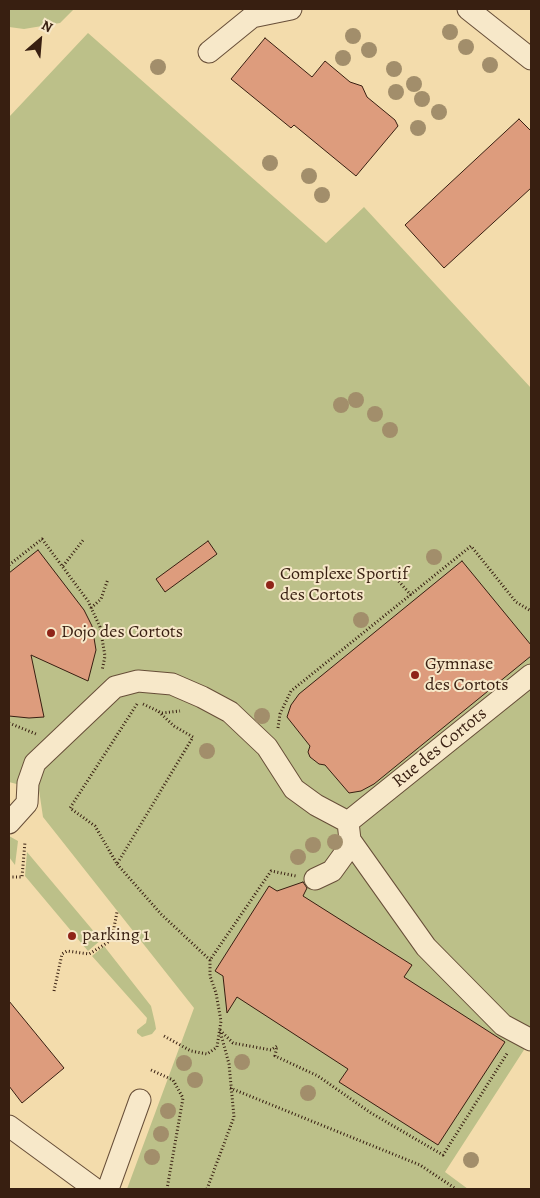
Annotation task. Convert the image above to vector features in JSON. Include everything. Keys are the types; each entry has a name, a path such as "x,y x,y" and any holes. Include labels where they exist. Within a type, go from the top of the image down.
{"street":[{"path":"209,52 252,17 291,9"},
{"path":"468,9 531,59"},
{"name":"Rue des Cortots","path":"315,879 332,871 345,852 349,831 531,675"},
{"path":"9,823 27,803 28,783 35,762 115,687 138,681 172,684 202,696 230,712 267,747 294,789 349,831 426,947 503,1025 525,1037"},
{"path":"108,1189 140,1100"},
{"path":"9,1126 95,1189"}],"path":[{"path":"9,565 42,539 91,608 100,627 105,656 97,704"},
{"path":"62,566 84,539"},
{"path":"277,730 280,714 291,691 471,546 516,602 531,611"},
{"path":"394,576 411,595"},
{"path":"91,608 101,599 108,579"},
{"path":"202,696 195,706 174,713 157,710 138,703 70,808 95,826 116,864 161,914 210,960"},
{"path":"116,864 193,737 174,726 157,710"},
{"path":"9,722 54,744"},
{"path":"9,877 22,877 25,842"},
{"path":"164,1036 191,1051 207,1054 217,1047 221,1021 216,993 210,976 210,960 271,871 315,879"},
{"path":"54,991 62,954 67,952 89,954 107,943 112,938 117,912"},
{"path":"220,1030 233,1044 250,1045 271,1050 277,1046 274,1056 318,1076 371,1113 443,1155 525,1037"},
{"path":"207,1189 234,1117 230,1088 230,1064 220,1030"},
{"path":"151,1070 173,1080 183,1098 167,1189"},
{"path":"230,1088 420,1165 456,1189"}],"green space":[{"path":"9,9 74,9 60,23 24,29 9,27"},
{"name":"Complexe Sportif des Cortots","path":"88,33 326,243 364,207 531,388 531,1039 445,1172 468,1189 127,1189 194,1008 43,817 39,790 9,782 9,117"},
{"path":"9,836 18,841 15,865 9,857"},
{"path":"27,852 101,940 88,951 25,876"},
{"path":"104,946 151,1006 156,1029 152,1034 142,1037 137,1033 137,1030 146,1023 147,1018 92,956"}],"building":[{"path":"265,38 312,77 325,61 350,82 362,86 367,97 395,120 398,126 356,176 294,125 291,128 231,79"},
{"path":"519,119 531,131 531,188 444,268 405,225"},
{"path":"208,541 217,554 165,592 156,579"},
{"name":"Dojo des Cortots","path":"38,550 84,610 92,626 96,650 88,681 31,655 44,717 9,716 9,573"},
{"name":"Gymnase des Cortots","path":"462,561 531,645 531,656 374,784 361,791 349,793 325,765 319,764 310,757 308,752 310,746 287,717 291,705 299,694"},
{"path":"303,882 307,888 303,896 412,965 404,977 505,1042 438,1145 339,1082 348,1069 237,997 227,1013 223,976 215,971 269,886 277,891"},
{"path":"9,1001 64,1068 22,1103 9,1086"}],"place":[{"name":"Complexe Sportif des Cortots","path":"270,585"},
{"name":"Dojo des Cortots","path":"51,633"},
{"name":"Gymnase des Cortots","path":"415,675"},
{"name":"parking 1","path":"72,936"}]}
